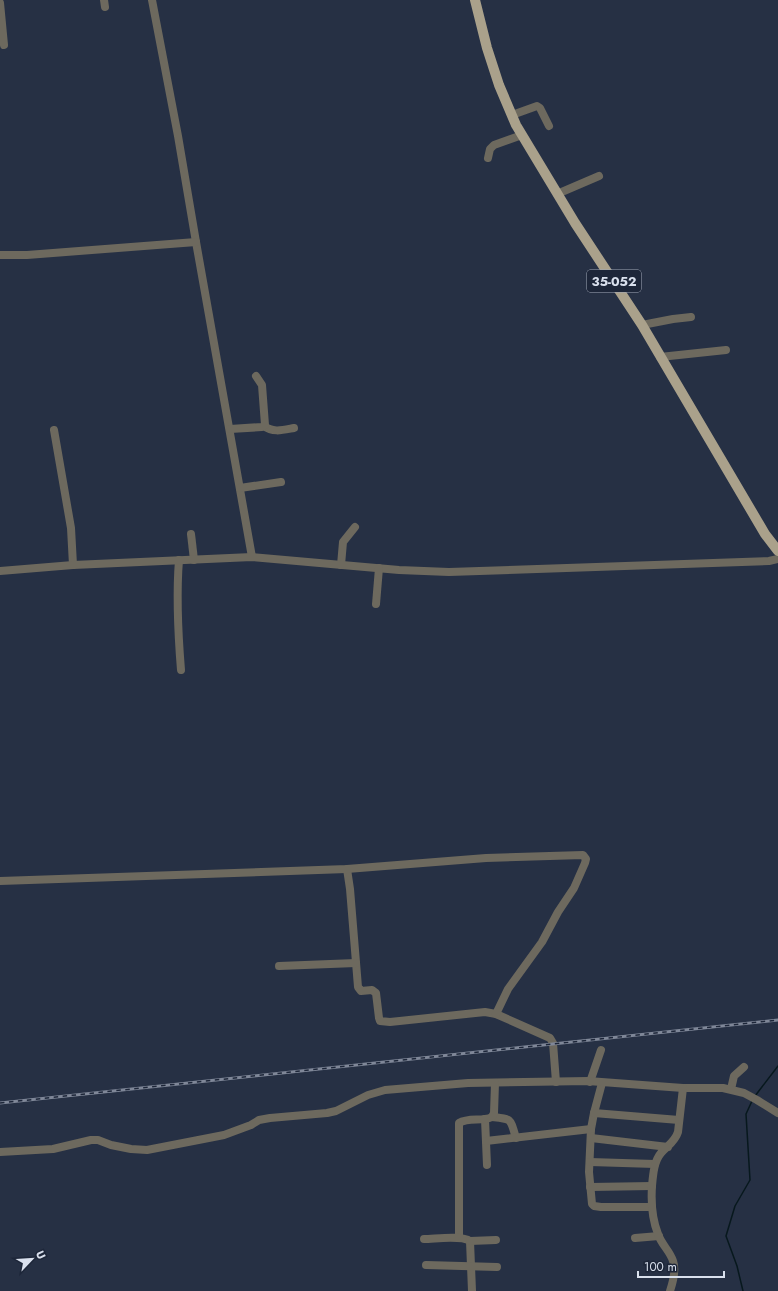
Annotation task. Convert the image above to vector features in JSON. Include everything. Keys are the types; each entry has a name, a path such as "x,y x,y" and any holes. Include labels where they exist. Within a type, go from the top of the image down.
{"main road":[{"name":"35-052","path":"475,0 494,71 512,116 522,135 557,194 642,325 761,528 774,548 778,551"}],"street":[{"path":"152,0 178,136 252,557"},
{"path":"0,4 4,45"},
{"path":"512,116 537,106 540,108 549,126"},
{"path":"488,158 490,149 494,145 522,135"},
{"path":"557,194 599,176"},
{"path":"0,255 50,253 196,242"},
{"path":"642,325 691,317"},
{"path":"660,357 726,350"},
{"path":"256,376 262,385 264,426"},
{"path":"230,429 264,426 273,431 294,428"},
{"path":"54,430 71,528 73,565"},
{"path":"240,488 281,482"},
{"path":"341,565 343,542 355,527"},
{"path":"191,534 194,560"},
{"path":"0,570 73,565 252,557 379,568 449,572 769,561 778,559"},
{"path":"179,560 177,590 181,670"},
{"path":"376,604 379,568"},
{"path":"0,881 347,869 486,858 583,855 586,859 585,863 574,888 558,912 542,942 508,989 496,1014"},
{"path":"347,869 358,988 361,991 375,991 379,1018 382,1022 484,1012 496,1014 550,1038 553,1043 556,1082"},
{"path":"279,966 356,963"},
{"path":"590,1082 601,1050"},
{"path":"730,1089 734,1076 744,1067"},
{"path":"602,1082 591,1129 591,1202 594,1206 652,1207"},
{"path":"0,1152 53,1149 91,1140 98,1140 131,1149 147,1150 228,1134 251,1125 259,1120 327,1113 340,1109 368,1095 385,1090 448,1084 602,1082 683,1088 730,1089 744,1093 778,1113"},
{"path":"487,1165 486,1141 489,1118 494,1113 495,1083"},
{"path":"670,1291 674,1271 674,1261 658,1236 652,1207 652,1186 655,1164 661,1153 677,1136 683,1088"},
{"path":"594,1112 679,1120"},
{"path":"460,1238 459,1123 463,1121 489,1118 508,1118 516,1138"},
{"path":"486,1141 591,1129"},
{"path":"591,1138 668,1147"},
{"path":"590,1162 655,1164"},
{"path":"590,1187 652,1186"},
{"path":"635,1238 658,1236"},
{"path":"424,1239 460,1238 470,1240 496,1240"},
{"path":"470,1240 472,1291"},
{"path":"426,1265 497,1267"}],"waterway":[{"path":"755,1096 778,1066"},
{"path":"743,1291 737,1266 726,1236 735,1206 750,1180 746,1114 752,1101"}],"railway":[{"path":"0,1103 778,1020"}]}
